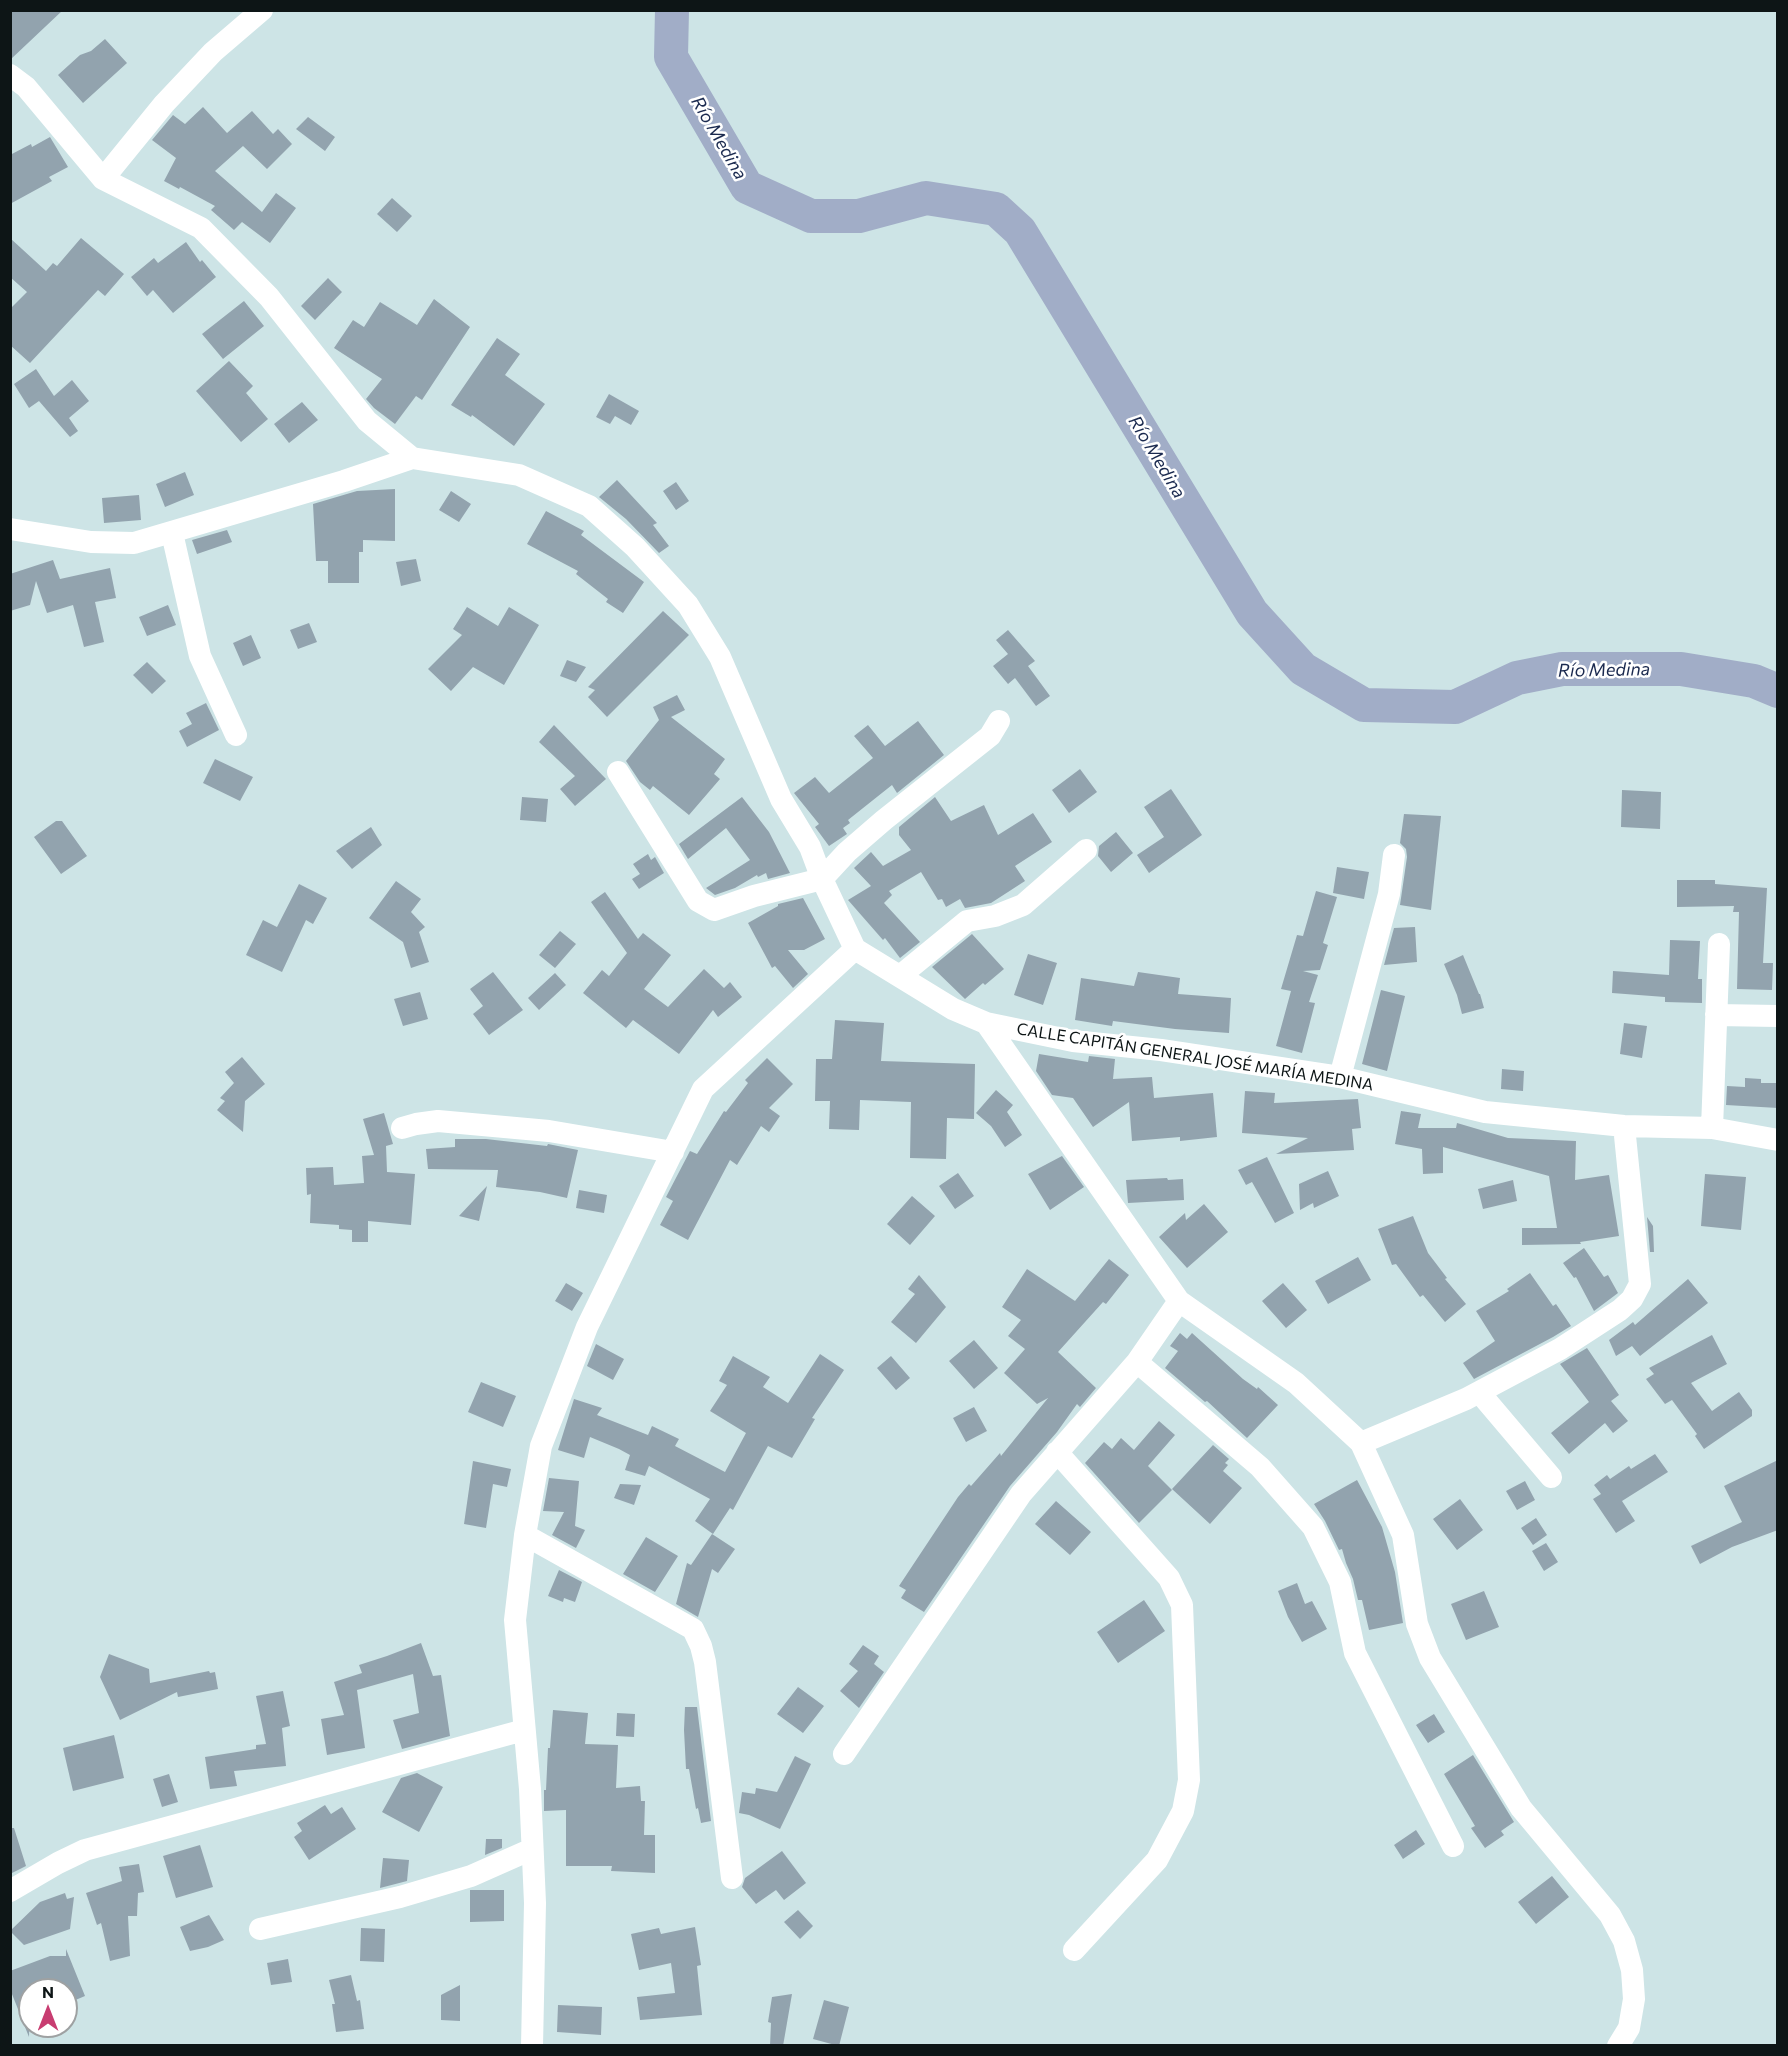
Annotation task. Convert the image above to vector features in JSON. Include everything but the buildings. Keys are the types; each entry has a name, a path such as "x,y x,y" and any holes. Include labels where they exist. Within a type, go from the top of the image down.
{"street":[{"path":"103,179 164,104 213,52 262,10"},
{"path":"13,82 26,87 103,179 201,228 269,297 367,421 412,458"},
{"path":"10,529 91,542 134,543 344,481 412,458 519,475 589,506 635,547 688,605 720,657 781,799 810,846 822,879 855,949 703,1089 587,1327 541,1446 525,1535 515,1620 535,1904 532,2046"},
{"path":"172,533 200,656 236,735"},
{"path":"618,772 698,901 714,910 754,896 822,879 847,852 877,826 990,736 999,721"},
{"path":"900,976 967,921 995,916 1023,905 1086,850"},
{"path":"1340,1077 1389,894 1394,855"},
{"path":"1712,1128 1719,944"},
{"name":"CALLE CAPITÁN GENERAL JOSÉ MARÍA MEDINA","path":"855,949 953,1009 986,1023 1073,1041 1161,1050 1340,1077 1485,1112 1624,1126 1712,1128 1778,1140"},
{"path":"1716,1015 1778,1016"},
{"path":"986,1023 1179,1301 1296,1383 1361,1443 1403,1535 1417,1624 1430,1658 1521,1808 1610,1915 1624,1941 1632,1970 1634,1999 1629,2028 1618,2046"},
{"path":"402,1128 438,1121 549,1131 673,1152"},
{"path":"1361,1443 1479,1392 1560,1349 1620,1310 1632,1299 1640,1284 1624,1126"},
{"path":"844,1754 1021,1494 1137,1362 1179,1301"},
{"path":"1137,1362 1260,1467 1314,1527 1340,1582 1355,1653 1453,1846"},
{"path":"1479,1392 1551,1477"},
{"path":"1058,1452 1169,1578 1182,1605 1189,1780 1183,1811 1157,1860 1074,1950"},
{"path":"525,1535 693,1629 705,1662 732,1878"},
{"path":"10,1891 85,1850 524,1730"},
{"path":"260,1929 400,1897 471,1876 532,1849"}],"waterway":[{"name":"Río Medina","path":"672,10 671,57 747,187 811,216 859,216 926,198 996,209 1020,231 1252,613 1303,669 1364,705 1455,707 1517,678 1562,669 1681,669 1754,681 1778,691"}]}
